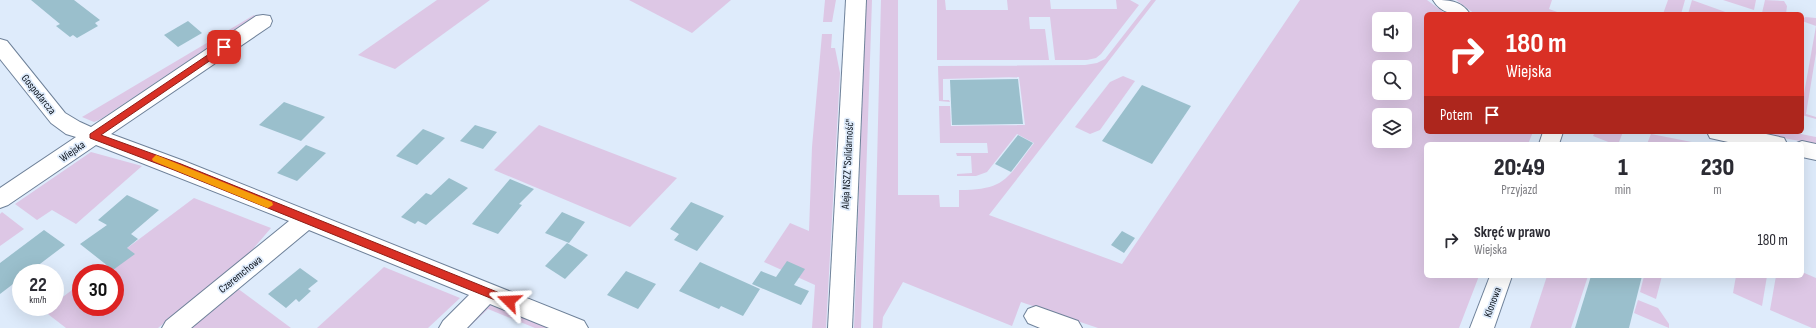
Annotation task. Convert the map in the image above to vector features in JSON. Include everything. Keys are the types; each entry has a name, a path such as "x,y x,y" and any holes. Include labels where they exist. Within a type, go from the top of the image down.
{"street":[{"name":"Aleja NSZZ \"Solidarność\"","path":"840,328 856,0"},
{"path":"1442,0 1458,12"},
{"name":"Wiejska","path":"0,199 263,21"},
{"name":"Gospodarcza","path":"0,46 58,118 73,128 178,167 576,328"},
{"path":"1727,134 1767,142"},
{"path":"1804,149 1816,152"},
{"name":"Czeremchowa","path":"174,328 306,220"},
{"name":"Klonowa","path":"1482,328 1500,278"},
{"path":"451,328 487,292"},
{"path":"1036,316 1070,328"}],"shaded area":[{"path":"437,0 490,0 395,69 358,55"},
{"path":"629,0 731,0 692,33"},
{"path":"825,0 836,0 832,22 823,22"},
{"path":"866,0 872,0 861,328 854,328"},
{"path":"881,0 898,0 898,195 939,195 940,207 959,207 959,190 987,188 1004,180 1018,165 1034,143 1017,134 987,172 976,176 957,176 957,174 972,173 971,156 957,156 956,153 988,153 987,143 940,143 939,106 950,106 951,126 1025,125 1019,77 943,79 943,100 949,100 950,102 939,101 938,66 1085,65 1097,63 1105,59 1151,0 1156,0 989,215 1122,264 1300,0 1427,0 1443,12 1424,12 1424,134 1532,134 1529,142 1424,142 1424,278 1478,278 1459,328 1098,328 1021,302 1012,326 903,282 883,317 882,328 873,328"},
{"path":"937,0 945,0 946,10 1008,10 1007,0 1050,0 1051,9 1117,9 1116,0 1130,0 1139,5 1101,54 1096,58 1087,60 1055,60 1050,17 1029,17 1030,29 1045,29 1049,60 937,60"},
{"path":"1456,0 1552,0 1549,9 1557,12 1472,12"},
{"path":"1668,0 1685,0 1682,12 1664,12"},
{"path":"1692,0 1725,12 1689,12"},
{"path":"1723,0 1756,0 1754,10"},
{"path":"1765,0 1784,1 1787,6 1786,12 1762,12"},
{"path":"254,15 255,16 101,119 94,122 82,117"},
{"path":"1805,17 1816,18 1816,26 1804,22"},
{"path":"1816,26 1816,53 1806,114 1816,117 1816,119 1804,116 1804,94"},
{"path":"822,34 832,34 831,48 835,48 840,73 826,328 812,328 815,285 764,262 790,223 809,231 812,147"},
{"path":"1123,76 1135,81 1100,130 1090,134 1075,127 1110,82"},
{"path":"539,125 677,178 630,227 494,170"},
{"path":"1594,134 1622,134 1619,142 1608,142 1593,136"},
{"path":"1651,134 1692,142 1648,142"},
{"path":"1763,134 1801,134 1816,137 1816,144"},
{"path":"91,152 142,166 76,224 52,210 37,220 15,204"},
{"path":"194,198 271,228 247,256 158,328 66,328 50,316 64,316 64,296 72,290 72,316 124,316 124,264 106,264"},
{"path":"2,212 24,229 0,246 0,214"},
{"path":"384,267 460,298 428,328 317,328"},
{"path":"1804,273 1816,278 1816,328 1812,328 1770,310 1776,278 1804,278"},
{"path":"1546,278 1587,278 1571,328 1530,328"},
{"path":"1644,278 1661,278 1656,299 1640,292"},
{"path":"1736,278 1767,278 1762,306 1733,293"},
{"path":"237,288 291,328 188,328"},
{"path":"1638,300 1658,308 1669,324 1669,328 1634,313"},
{"path":"494,302 557,328 535,328 488,309 468,328 461,328 486,304"}],"building":[{"path":"31,0 74,0 100,20 95,23 98,26 77,38 73,35 70,37 56,26 60,24"},
{"path":"188,21 202,33 178,47 164,35"},
{"path":"1018,79 1023,124 952,125 950,80"},
{"path":"1142,85 1191,106 1152,164 1102,141"},
{"path":"284,102 325,117 301,141 259,125"},
{"path":"475,125 497,132 483,149 460,141"},
{"path":"423,129 445,138 417,165 396,156"},
{"path":"1018,135 1033,143 1011,172 995,164"},
{"path":"306,145 326,153 297,181 277,173"},
{"path":"449,178 468,188 426,225 418,221 415,224 401,217 426,193 431,195"},
{"path":"510,179 534,189 519,204 522,205 498,234 472,224"},
{"path":"127,195 159,210 131,234 138,239 127,248 135,254 121,264 105,264 80,244 107,225 98,220"},
{"path":"691,202 724,216 697,251 674,240 679,234 670,229"},
{"path":"562,212 585,222 569,243 545,233"},
{"path":"44,230 65,245 40,264 12,264 12,285 0,294 0,263"},
{"path":"1122,231 1135,238 1124,253 1111,245"},
{"path":"567,243 588,255 565,279 545,266"},
{"path":"787,261 805,269 794,285 809,291 801,305 752,284 761,271 776,277"},
{"path":"700,262 760,289 743,316 721,306 719,309 679,291"},
{"path":"300,268 318,281 308,289 311,291 299,302 296,299 286,308 268,294"},
{"path":"626,271 656,284 638,309 607,295"},
{"path":"1590,278 1642,278 1629,328 1575,328"}],"slow traffic":[{"path":"156,159 268,205"}],"route":[{"path":"224,47 93,136 119,144 178,167 509,301"}]}
